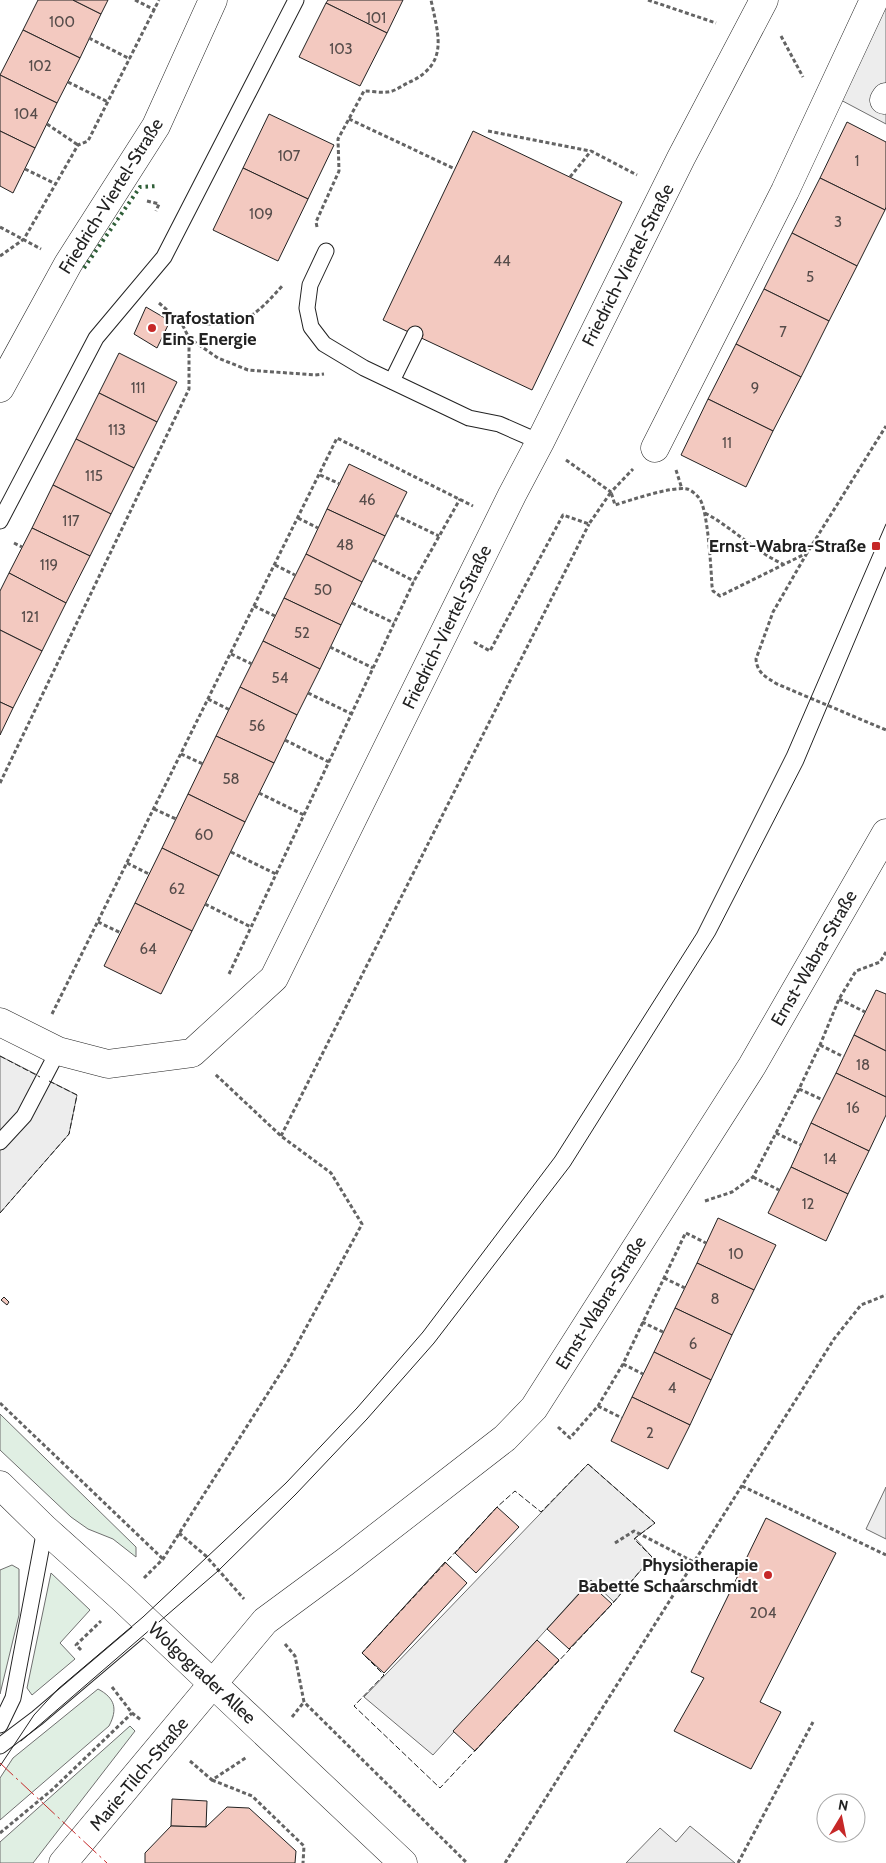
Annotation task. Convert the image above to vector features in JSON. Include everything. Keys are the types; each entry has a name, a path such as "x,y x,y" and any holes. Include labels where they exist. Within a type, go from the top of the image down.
{"street":[{"name":"Friedrich-Viertel-Straße","path":"0,388 68,264 156,126 213,0"},
{"path":"655,448 785,191 874,0"},
{"name":"Friedrich-Viertel-Straße","path":"192,1053 274,978 500,519 666,190 757,15"},
{"name":"Ernst-Wabra-Straße","path":"213,1684 265,1621 498,1444 534,1408 752,1066 886,833"},
{"path":"0,1022 48,1046 108,1064 192,1053"},
{"name":"Wolgograder Allee","path":"0,1485 403,1863"},
{"name":"Marie-Tilch-Straße","path":"62,1863 213,1684"}],"lane":[{"path":"0,521 96,338 164,257 296,0"},
{"path":"326,251 310,285 306,308 311,327 324,344 364,368 469,418 499,424 540,442"},
{"path":"392,381 414,334"},
{"path":"0,1142 24,1116 48,1046"},
{"path":"0,1725 13,1698 45,1529"},
{"path":"0,1746 37,1718 149,1623"}],"path":[{"path":"135,0 155,10"},
{"path":"0,256 24,239 78,145 88,141 159,0"},
{"path":"312,229 339,171 338,139 364,91 388,92 424,75 436,60 438,34 431,0"},
{"path":"648,0 757,15 772,19 822,113"},
{"path":"89,38 130,59"},
{"path":"68,82 108,102"},
{"path":"349,119 455,169"},
{"path":"47,124 78,145"},
{"path":"488,131 591,152 666,190"},
{"path":"570,177 591,152"},
{"path":"25,169 56,184"},
{"path":"141,208 147,200 159,204 156,213"},
{"path":"316,222 326,251"},
{"path":"0,227 68,264"},
{"path":"181,322 224,325 237,323 262,308 287,282"},
{"path":"0,783 189,389 189,338 181,322 140,287"},
{"path":"189,338 218,358 248,370 315,376 364,368"},
{"path":"886,426 807,553 773,612 756,659 761,674 777,684 886,730"},
{"path":"48,1046 98,922 337,438 500,519"},
{"path":"540,442 611,492 615,505 654,493 685,488 693,492 700,499 704,513 712,586 716,594 720,596 807,553"},
{"path":"320,474 340,484"},
{"path":"281,1136 588,524 611,492"},
{"path":"227,978 414,581 460,499"},
{"path":"704,513 718,520 769,558 783,564"},
{"path":"395,515 439,536"},
{"path":"473,641 490,651 563,515 588,524"},
{"path":"298,518 318,528"},
{"path":"373,560 414,581"},
{"path":"275,565 295,575"},
{"path":"352,603 394,623"},
{"path":"254,606 275,616"},
{"path":"330,648 373,668"},
{"path":"231,654 252,664"},
{"path":"308,693 352,714"},
{"path":"208,699 230,710"},
{"path":"285,740 329,762"},
{"path":"181,754 203,764"},
{"path":"259,793 304,815"},
{"path":"154,809 176,819"},
{"path":"230,852 276,874"},
{"path":"127,863 149,874"},
{"path":"205,904 251,927"},
{"path":"98,922 121,933"},
{"path":"675,1186 700,1203 732,1192 753,1177 799,1089 839,999 856,970 880,962 886,952"},
{"path":"880,962 886,965"},
{"path":"839,999 865,1012"},
{"path":"820,1045 844,1057"},
{"path":"192,1053 281,1136 331,1173 362,1224 286,1363 163,1559 76,1646 96,1667 132,1713 212,1780 252,1796 304,1846 303,1863"},
{"path":"799,1089 823,1100"},
{"path":"776,1134 801,1145"},
{"path":"753,1177 780,1190"},
{"path":"534,1408 570,1438 598,1406 622,1364 689,1226"},
{"path":"686,1233 706,1243"},
{"path":"664,1278 684,1288"},
{"path":"505,1863 834,1339 862,1305 886,1295"},
{"path":"642,1322 663,1332"},
{"path":"622,1364 643,1374"},
{"path":"0,1403 163,1559"},
{"path":"598,1406 622,1418"},
{"path":"742,1486 886,1555"},
{"path":"615,1543 634,1531 694,1562"},
{"path":"179,1533 206,1556 296,1656 304,1702 468,1863"},
{"path":"212,1780 273,1740 304,1702"},
{"path":"0,1833 53,1789 132,1713"},
{"path":"738,1863 813,1722"}],"green space":[{"path":"0,1414 136,1547 136,1557 113,1539 88,1529 71,1517 0,1450"},
{"path":"12,1565 19,1569 19,1615 0,1694 0,1570"},
{"path":"51,1573 90,1610 60,1643 75,1659 32,1695 27,1688"},
{"path":"98,1689 108,1696 113,1704 112,1720 109,1726 0,1820 0,1778 13,1758"},
{"path":"130,1726 135,1731 33,1863 0,1863 0,1842"}],"shaded area":[{"path":"886,0 886,124 837,98"},
{"path":"0,1056 77,1095 69,1134 0,1213"},
{"path":"588,1464 655,1523 635,1538 652,1557 614,1602 591,1580 433,1755 364,1697"},
{"path":"886,1487 886,1539 866,1529"},
{"path":"690,1826 735,1863 626,1863 660,1828 676,1842"}],"building":[{"path":"38,0 73,0 101,14 80,58 23,30"},
{"path":"73,0 108,0 101,14"},
{"path":"328,0 403,0 387,33 326,3"},
{"path":"326,3 387,33 360,86 299,57"},
{"path":"23,30 80,58 57,103 0,75"},
{"path":"0,75 57,103 35,148 0,131"},
{"path":"269,114 334,145 308,199 243,168"},
{"path":"847,122 886,142 885,210 820,178"},
{"path":"0,131 35,148 13,193 0,186"},
{"path":"473,131 622,202 532,390 383,320"},
{"path":"243,168 308,199 278,261 213,230"},
{"path":"820,178 885,210 857,266 792,233"},
{"path":"792,233 857,266 829,321 764,289"},
{"path":"764,289 829,321 801,377 736,344"},
{"name":"Trafostation Eins Energie","path":"146,307 170,321 157,348 134,334"},
{"path":"736,344 801,377 773,431 708,399"},
{"path":"119,353 177,382 157,422 99,393"},
{"path":"99,393 157,422 134,468 76,439"},
{"path":"708,399 773,431 746,487 681,455"},
{"path":"76,439 134,468 111,514 53,485"},
{"path":"349,464 407,492 385,536 327,509"},
{"path":"53,485 111,514 90,556 32,528"},
{"path":"327,509 385,536 362,582 306,554"},
{"path":"32,528 90,556 66,603 9,573"},
{"path":"306,554 362,582 341,625 284,598"},
{"path":"9,573 66,603 42,651 0,630 0,591"},
{"path":"284,598 341,625 320,669 263,641"},
{"path":"0,630 42,651 13,708 0,702"},
{"path":"263,641 320,669 297,715 240,687"},
{"path":"240,687 297,715 274,763 216,736"},
{"path":"0,702 13,708 0,735"},
{"path":"216,736 274,763 245,822 188,794"},
{"path":"188,794 245,822 219,876 162,848"},
{"path":"162,848 219,876 192,931 135,903"},
{"path":"135,903 192,931 161,994 104,966"},
{"path":"876,990 886,994 886,1051 854,1035"},
{"path":"854,1035 886,1051 886,1097 836,1073"},
{"path":"836,1073 886,1097 886,1115 869,1151 811,1123"},
{"path":"811,1123 869,1151 848,1194 791,1167"},
{"path":"791,1167 848,1194 826,1241 768,1213"},
{"path":"718,1218 776,1245 754,1290 697,1263"},
{"path":"697,1263 754,1290 732,1335 675,1308"},
{"path":"4,1297 9,1302 7,1305 1,1300"},
{"path":"675,1308 732,1335 711,1380 654,1352"},
{"path":"654,1352 711,1380 690,1425 632,1397"},
{"path":"632,1397 690,1425 668,1469 611,1441"},
{"path":"497,1507 519,1527 476,1573 455,1553"},
{"path":"766,1518 836,1553 760,1702 781,1712 751,1769 674,1731 704,1678 691,1672"},
{"path":"445,1562 467,1583 384,1673 362,1653"},
{"path":"589,1583 612,1604 569,1649 547,1629"},
{"path":"537,1640 559,1660 475,1751 453,1731"},
{"path":"172,1799 207,1801 206,1827 171,1826"},
{"path":"227,1807 249,1808 296,1851 295,1863 145,1863 145,1853 171,1826 206,1827"}],"tram line":[{"path":"0,1766 34,1715 58,1689 143,1617 286,1483 357,1408 423,1332 555,1157 697,933 787,753 886,524"},
{"path":"21,1741 218,1571 296,1494 367,1419 434,1343 570,1166 715,935 803,764 886,567"}],"hedge":[{"path":"84,268 140,187 157,186"}],"fence":[{"path":"0,1056 40,1077"},
{"path":"0,1213 69,1134 77,1095 47,1080"},
{"path":"588,1464 655,1523 634,1539 652,1557 612,1604 440,1788 354,1706 384,1675 362,1653 497,1507 515,1491 541,1512 588,1464"}],"power":[{"path":"0,1763 107,1863"}],"place":[{"name":"Trafostation Eins Energie","path":"152,328"},
{"name":"Ernst-Wabra-Straße","path":"876,546"},
{"name":"Physiotherapie Babette Schaarschmidt","path":"768,1575"}]}
